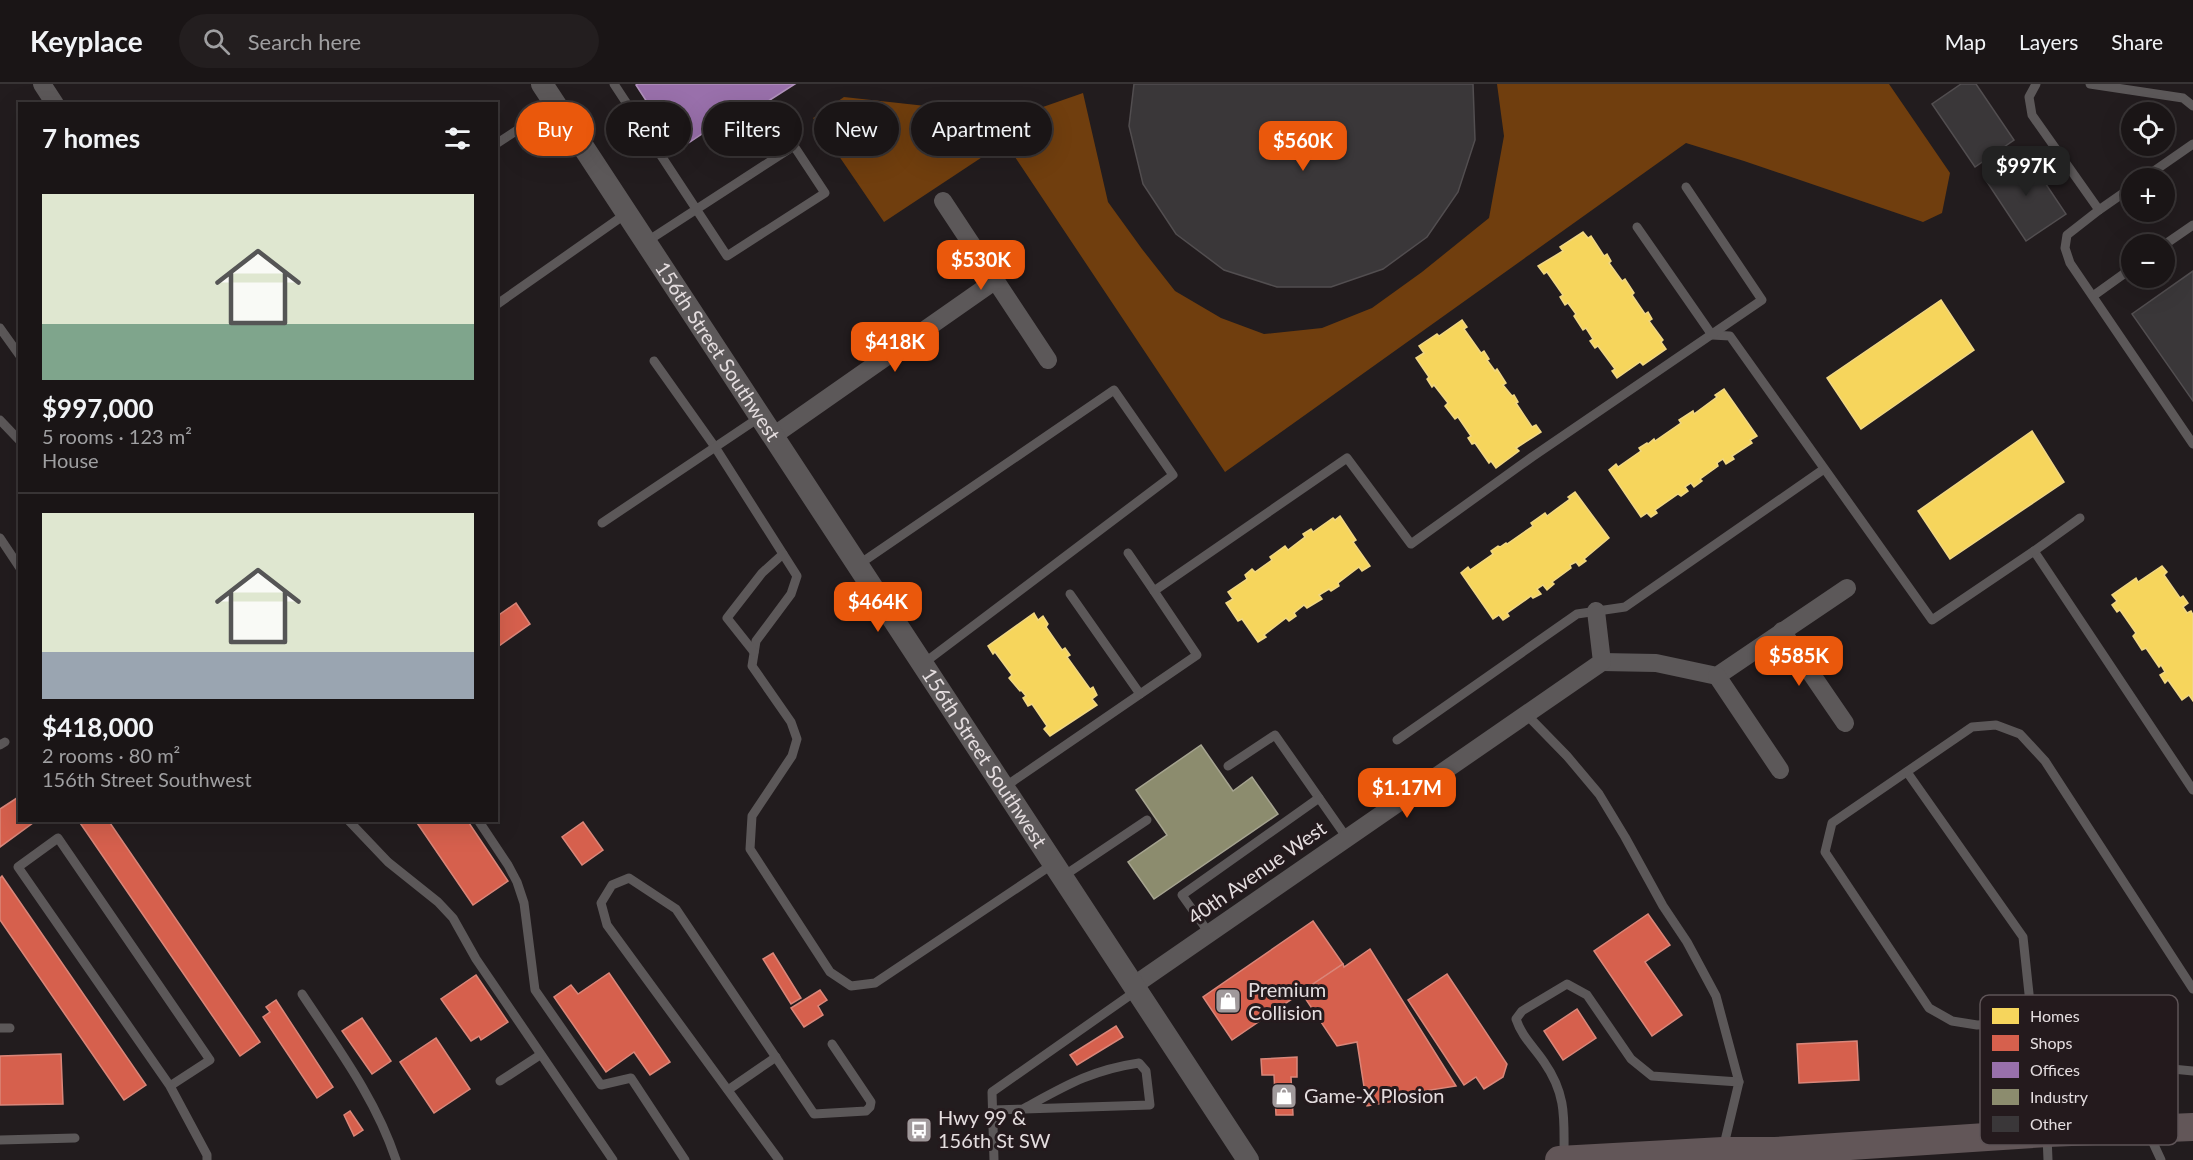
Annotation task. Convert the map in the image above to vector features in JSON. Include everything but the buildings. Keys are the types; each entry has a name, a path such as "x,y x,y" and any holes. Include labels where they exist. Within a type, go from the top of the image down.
{"highway":[{"path":"2178,1128 2193,1127"},
{"path":"1559,1160 1723,1151 1775,1155 2048,1147"}],"street":[{"path":"42,84 54,102"},
{"name":"156th Street Southwest","path":"542,84 554,102"},
{"name":"156th Street Southwest","path":"590,156 1248,1160"},
{"path":"943,201 1048,360"},
{"path":"773,436 996,280"},
{"path":"1717,676 1847,588"},
{"path":"1596,611 1602,662 1656,663 1717,676 1780,770"},
{"path":"1782,631 1845,723"},
{"name":"40th Avenue West","path":"1135,988 1209,933 1602,662"}],"lane":[{"path":"614,84 695,210 727,256 825,193 794,146 695,210 646,242"},
{"path":"2036,84 2029,97 2032,115 2099,210"},
{"path":"2090,84 2183,98 2193,106"},
{"path":"498,143 516,131"},
{"path":"2158,168 2193,144"},
{"path":"1154,591 1347,458 1411,544 1532,457 1762,300 1686,187"},
{"path":"2121,195 2067,235 2065,248 2070,263 2193,444"},
{"path":"498,304 627,213"},
{"path":"2175,237 2193,225"},
{"path":"1637,227 1712,335"},
{"path":"2093,296 2121,276"},
{"path":"0,328 18,353"},
{"path":"1712,335 1730,336 1932,620 2080,518"},
{"path":"654,361 715,447 797,576 791,594 756,641 754,652 752,666 790,722 796,739 792,756 752,816 750,849 830,972 851,986 875,983 1058,870 1146,820"},
{"path":"858,565 1114,390 1173,475 922,664"},
{"path":"602,523 760,417"},
{"path":"0,420 18,439"},
{"path":"1397,740 1577,614 1625,607 1824,469"},
{"path":"0,538 18,565"},
{"path":"2034,551 2193,790"},
{"path":"1003,788 1197,655 1128,553"},
{"path":"754,652 727,618 762,573 783,555"},
{"path":"1070,594 1140,694"},
{"path":"1526,714 1567,756 1599,794 1663,906 1687,942 1716,996 1739,1082 1723,1151"},
{"path":"1980,1025 1953,1021 1929,1008 1825,852 1832,823 1972,727 1996,725 2020,734 2045,761 2193,988"},
{"path":"1228,766 1275,735 1347,838"},
{"path":"1907,772 2023,937 2029,995"},
{"path":"1209,933 1182,894 1319,798"},
{"path":"350,822 388,862 438,902 453,918 476,959 613,1160"},
{"path":"479,822 508,865 524,903 535,990 601,1085 631,1078 686,1160"},
{"path":"170,1086 210,1060 58,838 18,867 170,1086 207,1155 207,1160"},
{"path":"779,1160 607,925 602,903 612,885 629,878 676,909 814,1114 866,1111 871,1102 832,1044"},
{"path":"1564,1160 1564,1109 1559,1089 1545,1063 1520,1033 1516,1019 1522,1011 1567,984 1587,995 1631,1059 1652,1076 1739,1082"},
{"path":"994,1160 992,1092 1135,988"},
{"path":"302,994 370,1100 389,1139 396,1160"},
{"path":"500,1081 540,1054"},
{"path":"728,1090 776,1057"},
{"path":"993,1110 1150,1105 1146,1071 1138,1063 1111,1067 1079,1078 1023,1109"},
{"path":"2178,1070 2193,1071"},
{"path":"0,1140 75,1138"},
{"path":"2155,1145 2162,1160"}],"shaded area":[{"path":"1497,84 1889,84 1950,173 1942,213 1923,222 1686,143 1225,472 1014,156 1052,156 1052,104 1083,93 1108,202 1142,249 1175,291 1221,318 1264,334 1322,328 1372,308 1422,272 1489,218 1504,136"},
{"path":"844,97 890,102 837,102"},
{"path":"899,103 911,104 911,156 984,156 884,222 839,156 899,156"}],"place":[{"name":"Premium Collision","path":"1228,1001"},
{"name":"Game-X Plosion","path":"1284,1096"},
{"name":"Hwy 99 & 156th St SW","path":"919,1130"}]}
